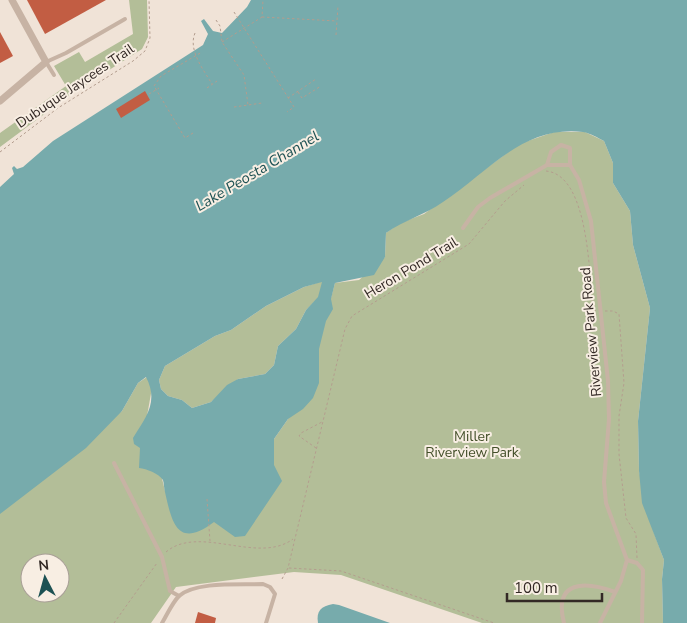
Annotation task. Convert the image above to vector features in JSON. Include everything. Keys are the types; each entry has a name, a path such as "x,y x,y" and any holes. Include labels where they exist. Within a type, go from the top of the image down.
{"street":[{"path":"0,101 46,62 12,0"}],"lane":[{"path":"54,75 46,62 66,53 125,19"},
{"name":"Riverview Park Road","path":"547,165 552,152 561,145 570,148 570,165 579,180 591,221 608,381 608,419 604,482 606,502 627,560"},
{"path":"463,228 478,207 547,165 570,165"},
{"path":"114,463 162,557 170,591 179,596"},
{"path":"600,623 615,592 627,560 637,564 643,570 642,623"},
{"path":"162,623 179,596 191,590 209,586 263,584 270,587 275,594 266,623"},
{"path":"564,623 563,600 569,591 578,585 590,584 615,592"}],"path":[{"name":"Dubuque Jaycees Trail","path":"0,152 43,118 145,51 150,38 149,0"},
{"path":"262,17 263,0"},
{"path":"336,35 338,6"},
{"path":"234,12 294,107 287,112"},
{"path":"222,42 262,17 337,20"},
{"path":"216,20 220,26 222,42 244,75 248,105"},
{"path":"195,33 193,43 196,55 212,84"},
{"path":"193,132 185,138 154,86 161,76 202,52"},
{"path":"288,98 316,79"},
{"path":"207,88 217,80"},
{"path":"297,92 302,98 321,86"},
{"path":"149,94 159,88"},
{"path":"234,107 262,103"},
{"path":"546,171 557,172 582,210 593,308 596,311 613,311 618,314 621,325 624,383 619,416 619,454 626,518 638,542 637,564"},
{"name":"Heron Pond Trail","path":"282,580 288,568 345,329 352,316 468,244 505,201 530,180"},
{"path":"317,448 299,436 323,421"},
{"path":"207,500 210,542"},
{"path":"114,623 167,550 181,545 210,542 243,548 259,548 290,541 294,538"},
{"path":"288,568 341,572 494,623"}],"green space":[{"path":"129,0 147,0 148,37 142,49 70,95 0,147 0,133 66,86 54,66 79,52 85,62 133,34"},
{"name":"Miller Riverview Park","path":"554,132 585,132 604,141 613,163 613,183 630,211 633,245 650,308 638,421 639,471 654,533 664,560 662,579 663,623 482,623 341,575 294,572 176,587 151,623 0,623 0,500 122,411 138,383 147,377 152,388 147,416 165,491 274,446 274,439 288,419 318,346 335,283 359,280 385,257 386,233 400,223 424,214 519,144"},
{"path":"323,281 319,297 306,310 296,329 278,346 274,365 265,374 238,379 211,402 192,408 182,400 168,396 161,389 159,380 165,366 215,336 231,330 266,306 304,287"}],"water":[{"name":"Lake Peosta Channel","path":"251,0 687,0 687,623 663,623 662,579 664,560 642,503 638,421 650,308 633,245 630,211 613,183 613,163 604,141 583,132 562,132 542,136 524,143 507,153 436,207 386,233 385,257 374,275 335,283 331,299 333,309 326,321 319,349 319,383 313,398 303,409 288,419 274,439 274,465 282,481 245,536 235,537 214,522 202,530 185,533 174,523 163,480 152,472 139,468 140,448 134,444 133,438 146,416 151,402 150,386 146,377 138,383 122,411 86,448 0,514 0,187 14,174 12,168 14,166 17,169 23,167 53,141 203,45 208,34 201,21 204,19 213,31 222,33 247,7","holes":["322,282 318,297 306,310 296,329 278,346 274,365 265,374 238,379 227,385 211,402 192,408 182,400 168,396 161,389 159,380 165,366 215,336 231,330 266,306 304,287"]},
{"path":"333,604 390,623 318,623 320,610 325,606"}],"building":[{"path":"27,0 106,0 45,34"},
{"path":"0,32 13,56 0,63"},
{"path":"145,91 150,100 121,118 116,109"},
{"path":"198,612 216,618 215,623 195,623"}]}
